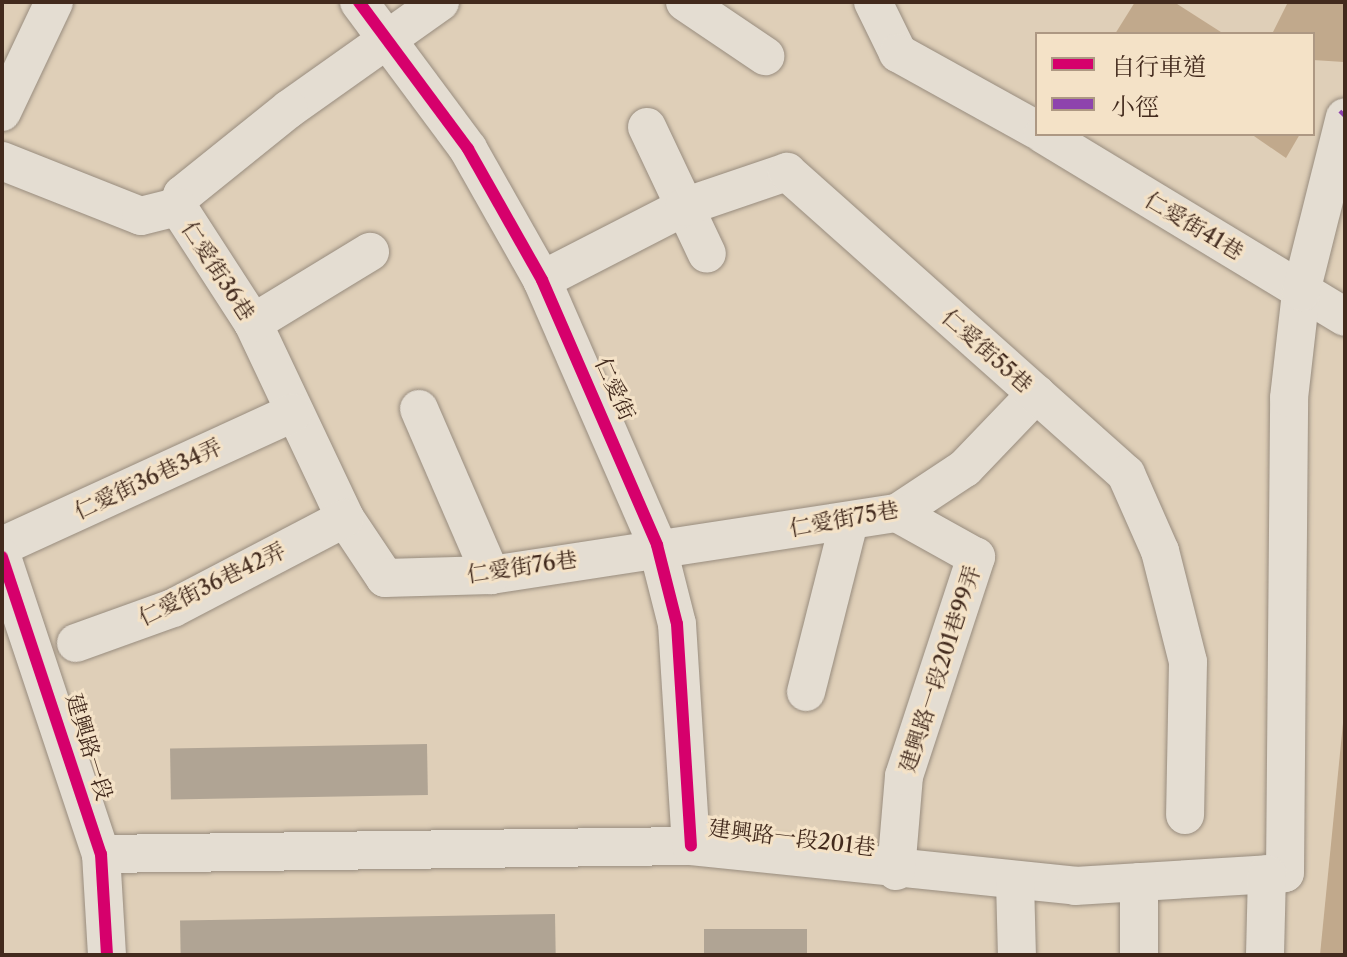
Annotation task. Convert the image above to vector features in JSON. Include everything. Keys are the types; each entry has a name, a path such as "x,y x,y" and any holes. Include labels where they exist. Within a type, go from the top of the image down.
{"street":[{"path":"2,112 54,2"},
{"name":"仁愛街","path":"359,2 390,37 468,149 542,280 657,545 677,624 691,846"},
{"path":"390,37 440,2"},
{"path":"685,2 765,56"},
{"path":"880,13 898,53 1035,129"},
{"name":"仁愛街36巷","path":"385,578 345,518 253,323 178,207 182,195 289,109 390,37"},
{"path":"1265,955 1276,874 1289,398 1301,292 1345,117"},
{"path":"647,127 707,254"},
{"name":"仁愛街41巷","path":"1046,136 1345,317"},
{"path":"2,161 141,216 178,207"},
{"name":"仁愛街55巷","path":"542,280 684,207 787,172 1126,474 1160,551 1188,662 1185,815"},
{"path":"253,323 370,252"},
{"name":"仁愛街75巷","path":"657,545 849,522 897,513 965,468 1036,394"},
{"path":"419,409 491,575"},
{"name":"仁愛街36巷34弄","path":"2,546 293,413"},
{"name":"建興路一段201巷99弄","path":"896,871 904,776 976,557 897,513"},
{"name":"仁愛街36巷42弄","path":"76,643 173,608 345,518"},
{"path":"806,692 849,522"},
{"name":"仁愛街76巷","path":"385,578 491,575 657,545"},
{"name":"建興路一段","path":"2,557 101,854 107,955"},
{"name":"建興路一段201巷","path":"101,854 691,846 896,871 1015,881 1139,882 1276,874"},
{"path":"1015,881 1017,955"},
{"path":"1139,882 1139,955"}],"shaded area":[{"path":"1135,2 1174,2 1221,32 1116,32"},
{"path":"1288,2 1345,2 1344,62 1315,60 1315,32 1273,32"},
{"path":"1254,136 1299,136 1286,158"},
{"path":"1345,703 1345,955 1320,955"}],"building":[{"path":"427,744 428,795 171,799 170,748"},
{"path":"555,914 556,955 181,955 180,921"},
{"path":"704,929 807,929 807,955 704,955"}],"marked path":[{"path":"1342,116 1345,113"}],"cycle path":[{"path":"359,2 468,149 542,280 657,545 677,624 691,846"},
{"path":"2,557 101,854 107,955"}]}
